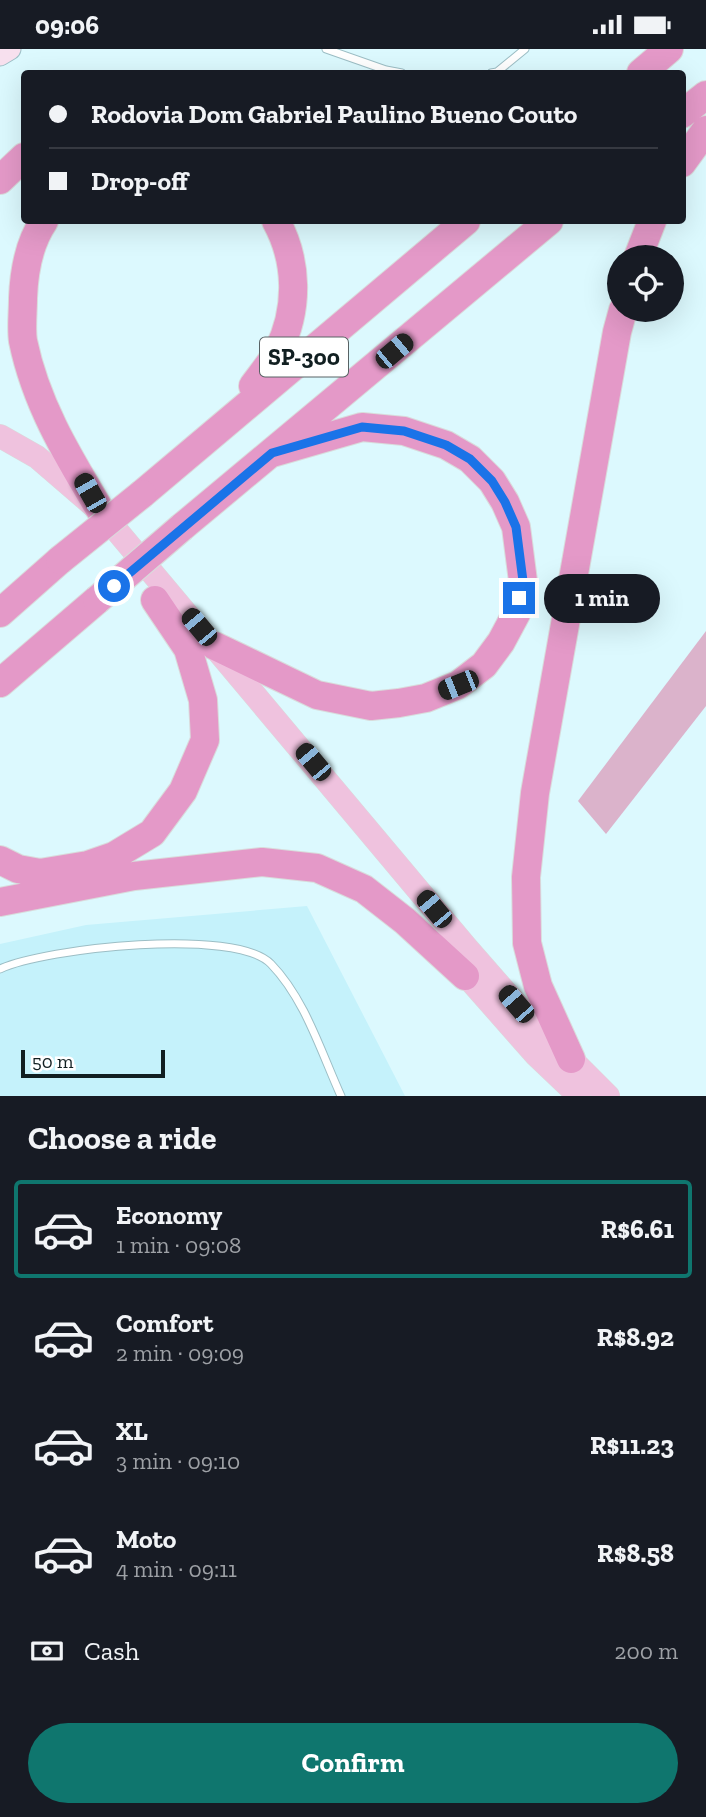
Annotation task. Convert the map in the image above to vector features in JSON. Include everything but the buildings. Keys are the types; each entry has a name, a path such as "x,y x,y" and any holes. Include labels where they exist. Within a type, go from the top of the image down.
{"highway":[{"path":"644,70 669,49"},
{"path":"686,111 706,95"},
{"path":"686,158 706,130"},
{"path":"0,180 21,160"},
{"path":"42,224 35,234 24,279 23,338 38,395 57,435 102,513"},
{"path":"232,418 277,352 293,308 292,268 277,224"},
{"name":"SP-300","path":"0,613 462,224"},
{"name":"SP-300","path":"4,683 182,527 545,224"},
{"path":"643,245 651,224"},
{"path":"571,1059 538,986 527,943 526,877 535,793 620,322"},
{"path":"215,646 317,695 371,706 426,698 458,685 490,657 516,614 523,581 516,527 492,481 470,459 446,445 404,431 362,427 272,453"},
{"path":"0,860 18,869 40,873 88,865 114,856 152,833 183,791 205,740 203,701 188,649 155,600"},
{"path":"0,902 134,876 262,862 317,869 364,888 465,976"}],"main road":[{"path":"0,436 37,457 102,513 466,947 516,1004 608,1096"},
{"path":"0,447 29,465 54,486 116,549 155,600 335,812 465,976 536,1055 579,1096"}],"street":[{"path":"0,55 10,49"}],"lane":[{"path":"326,49 386,70"},
{"path":"500,70 526,49"},
{"path":"0,969 17,961 66,952 171,944 232,948 256,953 270,963 295,995 341,1096"}],"shaded area":[{"path":"706,631 706,706 606,834 578,801"},
{"path":"307,906 405,1096 0,1096 0,944 86,925"}],"route":[{"path":"114,586 272,453 362,427 404,431 446,445 470,459 492,481 516,527 523,581 519,598"}]}
